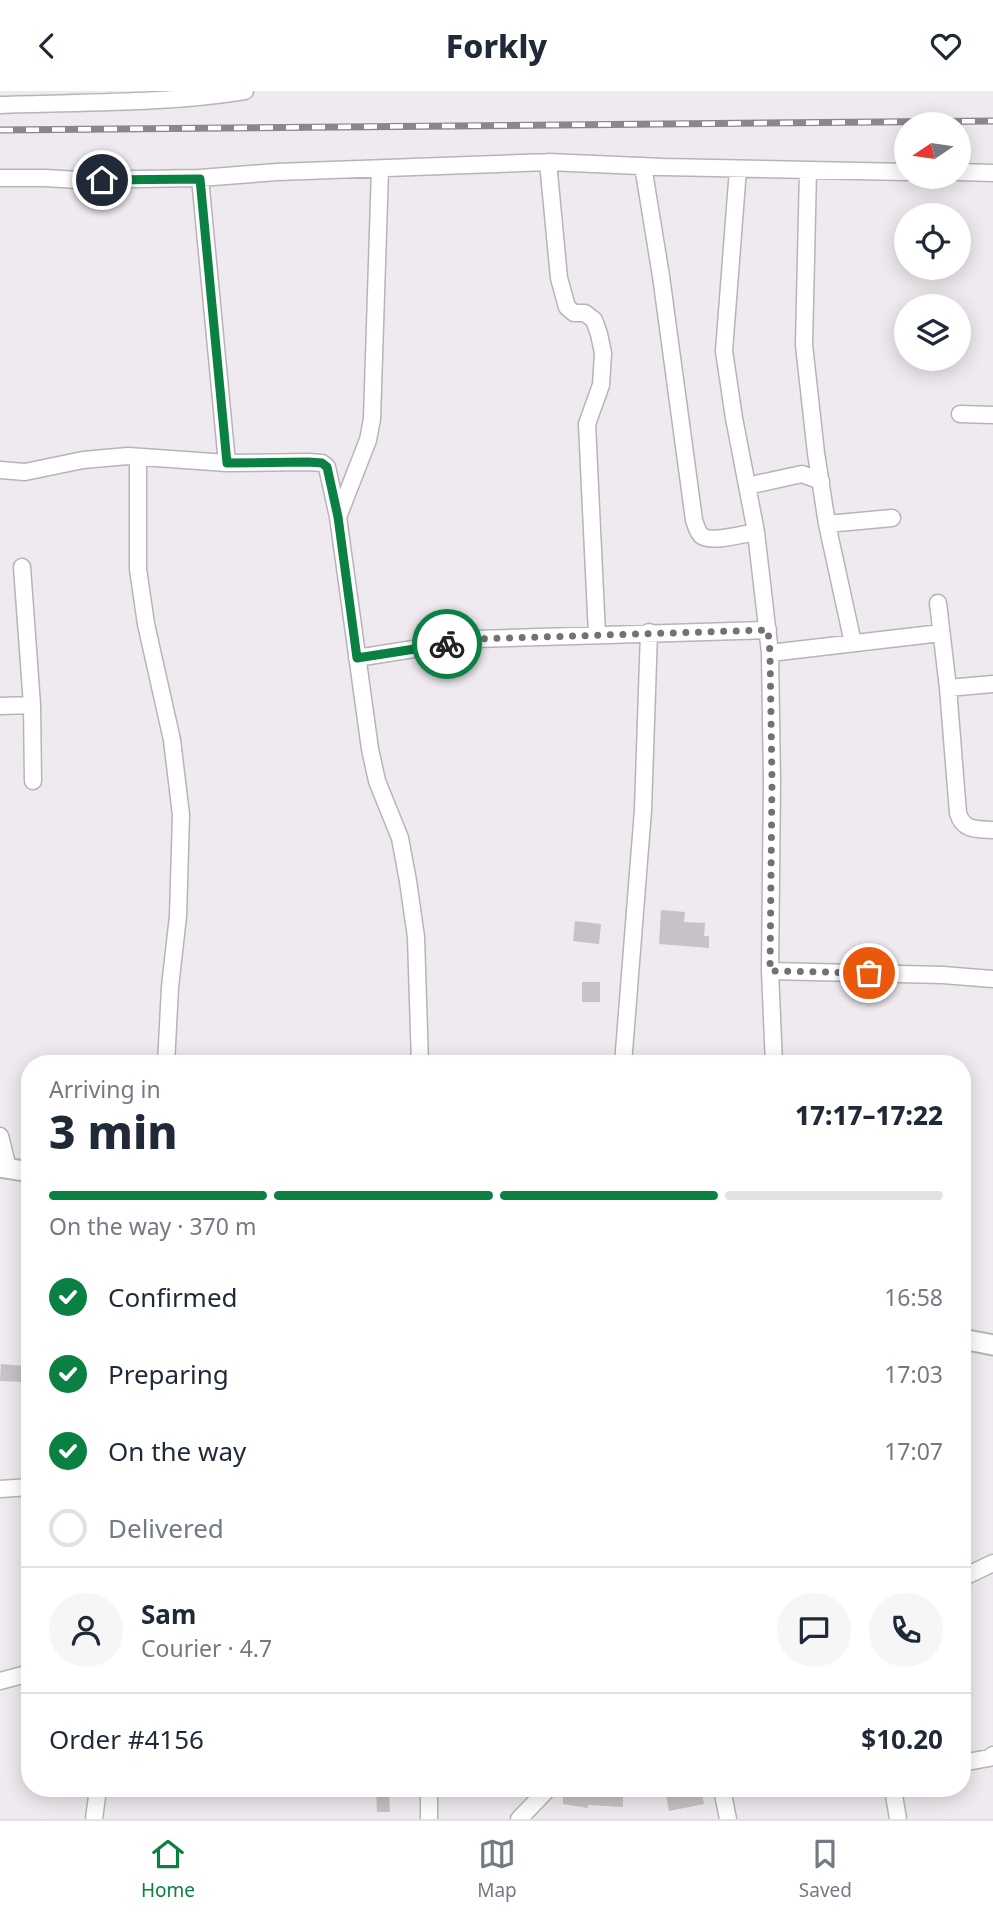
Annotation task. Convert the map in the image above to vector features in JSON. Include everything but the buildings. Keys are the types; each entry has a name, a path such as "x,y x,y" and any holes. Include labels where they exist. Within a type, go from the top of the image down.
{"street":[{"path":"0,105 104,96 245,91"},
{"path":"548,162 559,278 567,307 573,313 585,313 594,320 603,353 601,385 587,424 597,635"},
{"path":"0,178 200,179 277,172 548,162 738,169 894,171"},
{"path":"643,166 661,275 692,507 698,532 712,539 756,532"},
{"path":"338,517 368,440 372,419 380,169"},
{"path":"738,169 724,351 756,532 770,653 770,971 774,1055"},
{"path":"808,170 804,345 827,524 853,643"},
{"path":"971,172 993,173"},
{"path":"200,179 227,463"},
{"path":"960,414 993,415"},
{"path":"802,474 817,453"},
{"path":"0,470 25,472 83,460 128,456 227,463 322,463 327,467 338,517 370,749 377,781 400,838 408,881 416,937 420,1055"},
{"path":"138,457 138,569 146,624 172,740 181,815 178,916 170,987 166,1055"},
{"path":"747,486 802,474 821,481"},
{"path":"827,524 892,518"},
{"path":"22,567 32,705 33,781"},
{"path":"938,603 960,822 969,827 993,830"},
{"path":"357,658 476,639 768,630"},
{"path":"624,1055 643,810 649,632"},
{"path":"770,653 942,633"},
{"path":"947,688 993,684"},
{"path":"0,706 32,705"},
{"path":"770,971 943,975 993,979"},
{"path":"0,1136 4,1168"},
{"path":"971,1341 993,1345"},
{"path":"0,1489 21,1488"},
{"path":"971,1574 993,1563"},
{"path":"0,1681 21,1675"},
{"path":"971,1761 993,1755"},
{"path":"94,1819 97,1797"},
{"path":"429,1797 429,1819"},
{"path":"519,1819 540,1797"},
{"path":"723,1797 727,1819"},
{"path":"894,1797 898,1819"}],"railway":[{"path":"0,130 993,121"}],"way so far":[{"path":"447,644 476,639 768,630 772,781 770,971 869,973"}],"route":[{"path":"102,180 200,179 227,463 308,462 322,463 327,467 338,517 357,658 447,644"}]}
